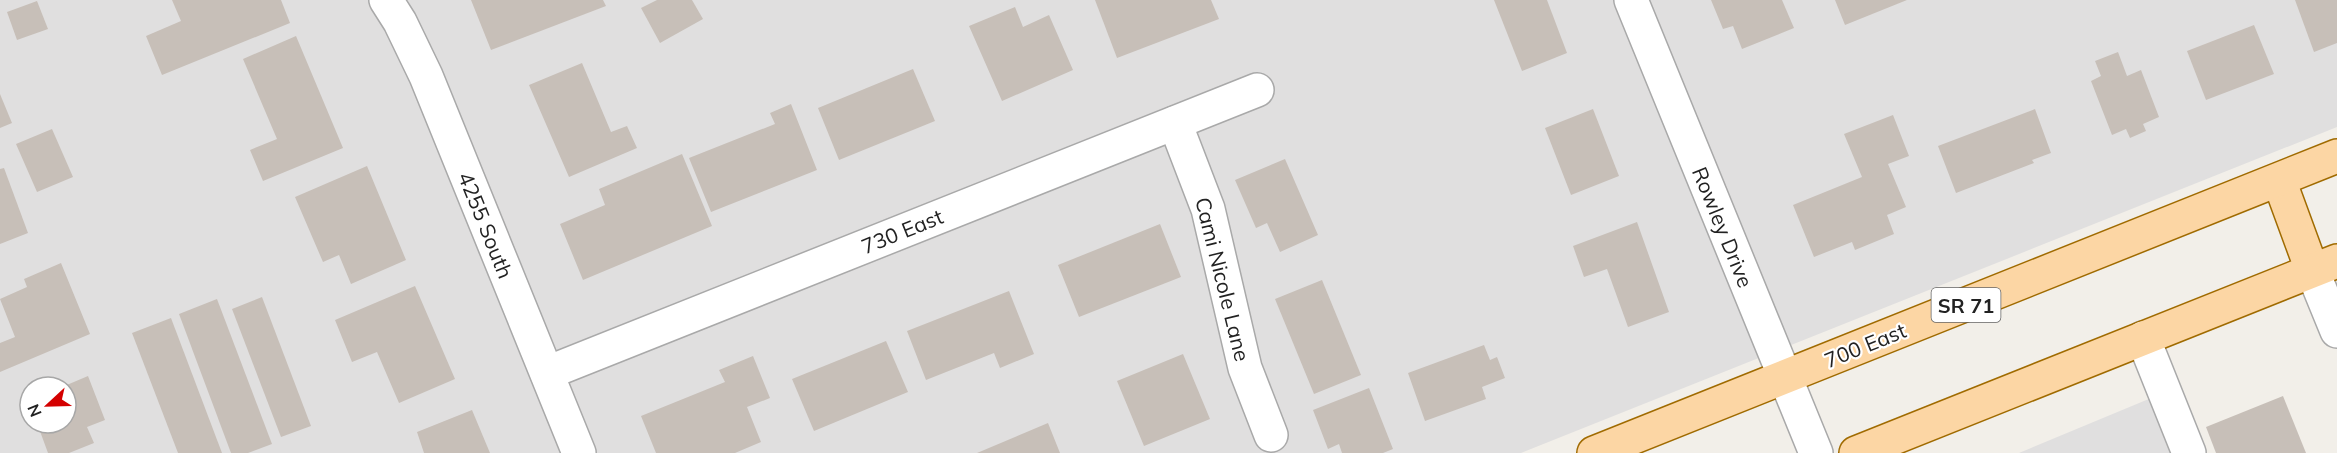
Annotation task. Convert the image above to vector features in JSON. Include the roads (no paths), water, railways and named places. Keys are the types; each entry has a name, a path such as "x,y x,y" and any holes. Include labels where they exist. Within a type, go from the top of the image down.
{"main road":[{"name":"700 East","path":"1594,453 2337,156"},
{"path":"1856,453 2325,265 2279,180"}],"street":[{"name":"4255 South","path":"386,0 400,22 426,76 579,453"},
{"name":"Rowley Drive","path":"1631,0 1816,453"},
{"name":"730 East","path":"547,373 1257,90"},
{"name":"Cami Nicole Lane","path":"1175,123 1208,209 1245,368 1271,435"},
{"path":"2325,265 2337,331"},
{"path":"2143,338 2189,453"}]}
